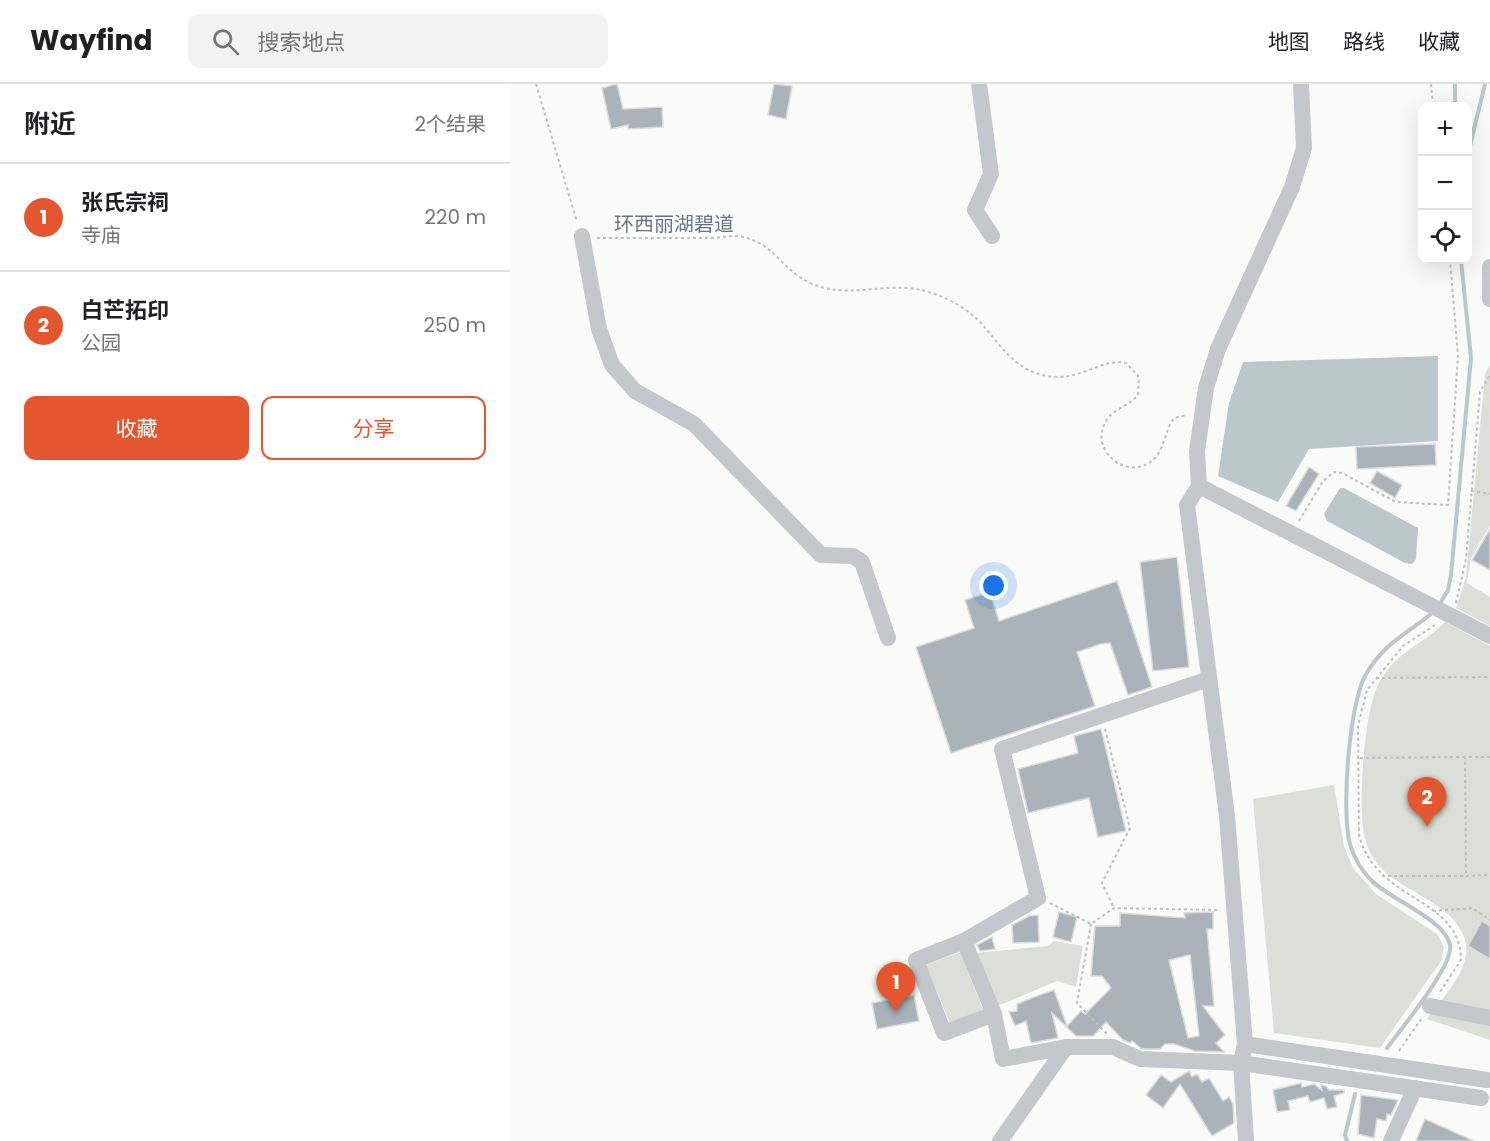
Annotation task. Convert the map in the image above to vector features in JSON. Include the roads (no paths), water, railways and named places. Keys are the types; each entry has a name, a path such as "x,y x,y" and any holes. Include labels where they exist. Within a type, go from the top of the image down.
{"street":[{"path":"979,84 991,174 975,210 992,236"},
{"path":"1246,1141 1241,1063 1245,1044 1227,816 1187,505 1199,486 1197,452 1206,388 1218,349 1292,187 1304,148 1301,84"},
{"path":"582,236 599,329 612,365 634,391 694,424 821,555 853,556 862,562 888,638"},
{"path":"1490,267 1490,299"},
{"path":"1199,486 1490,636"},
{"path":"994,1014 944,1033 916,960 964,941 1038,898 1002,749 1209,679"},
{"path":"964,941 994,1014 1003,1059 1066,1047 1113,1047 1140,1059 1241,1063 1481,1098"},
{"path":"1430,1006 1490,1018"},
{"path":"1245,1044 1487,1080"},
{"path":"1000,1141 1066,1047"},
{"path":"1391,1141 1415,1088"}],"waterway":[{"path":"1455,84 1455,102"},
{"path":"1472,138 1485,84"},
{"path":"1439,605 1448,590 1451,575 1471,358 1461,264"},
{"path":"1387,1048 1436,981 1444,967 1450,945 1446,936 1428,918 1379,887 1358,864 1347,829 1348,758 1355,708 1366,674 1388,646 1432,613"},
{"path":"1347,1141 1345,1135 1355,1094"}],"place":[{"name":"白芒拓印","path":"1427,827"},
{"name":"张氏宗祠","path":"896,1012"}]}
